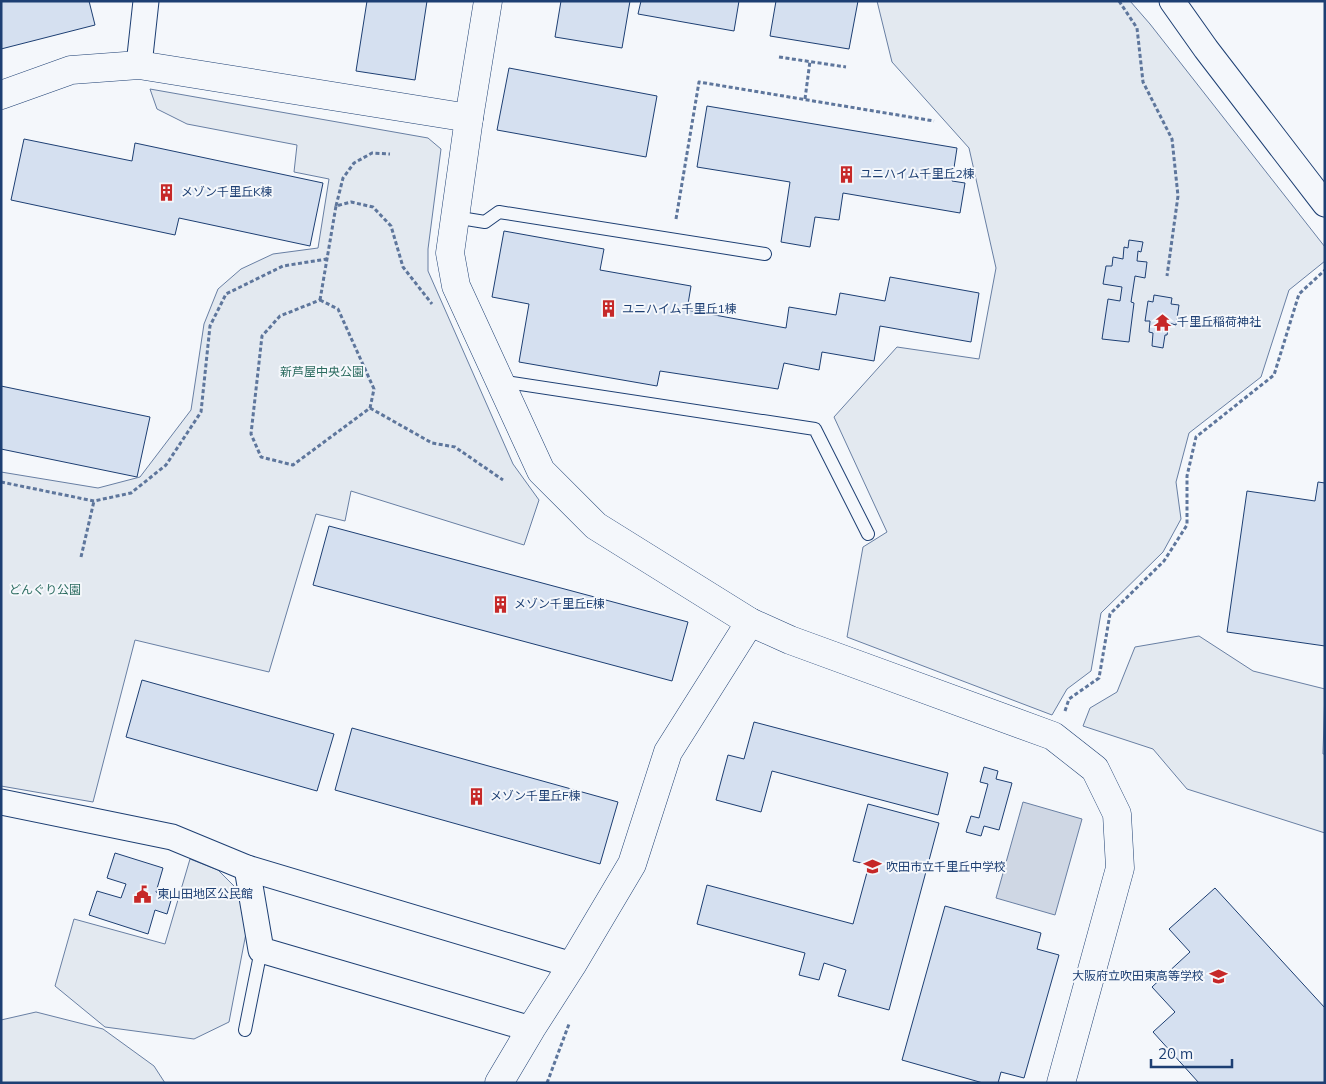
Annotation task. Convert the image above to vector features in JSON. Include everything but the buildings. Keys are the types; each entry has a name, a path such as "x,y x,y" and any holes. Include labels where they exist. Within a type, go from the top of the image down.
{"street":[{"path":"139,65 146,1"},
{"path":"488,1 450,252 456,286 541,470 596,526 750,622 790,640 1053,736 1095,769 1117,814 1120,868 1060,1083"},
{"path":"1172,1 1206,49 1325,204"},
{"path":"1,95 71,70 139,65 469,118"},
{"path":"499,1083 632,864 668,752 750,622"},
{"path":"1,802 172,837 247,868 572,965"},
{"path":"247,868 261,950 531,1029"}],"lane":[{"path":"454,217 485,222 499,212 765,254"},
{"path":"500,381 815,429 868,534"},
{"path":"245,1030 261,950"}],"path":[{"path":"1119,1 1137,28 1143,82 1172,139 1178,196 1167,276"},
{"path":"779,57 846,67"},
{"path":"805,99 810,61"},
{"path":"654,236 676,219 699,82 934,121"},
{"path":"320,300 336,206 343,178 354,163 372,153 390,154"},
{"path":"336,206 351,202 373,207 392,226 403,267 434,306"},
{"path":"1,482 94,501 131,493 166,465 200,412 210,326 226,294 283,266 327,259"},
{"path":"1063,715 1069,699 1099,678 1110,614 1164,561 1187,525 1187,476 1196,437 1274,375 1298,294 1325,270"},
{"path":"320,300 338,309 374,389 370,408 293,465 261,457 251,434 262,336 280,316 320,300"},
{"path":"370,408 432,443 455,447 503,480"},
{"path":"81,557 94,501"}],"green space":[{"path":"877,1 1130,1 1325,247 1325,261 1289,290 1261,377 1189,433 1176,482 1181,519 1163,552 1101,613 1091,671 1067,689 1052,715 847,637 863,547 887,532 834,417 897,347 979,359 996,268 969,148 892,62"},
{"name":"新芦屋中央公園","path":"150,89 428,138 441,149 428,249 428,271 513,464 539,500 524,545 351,491 345,521 316,514 269,672 135,640 93,802 1,786 1,472 98,488 140,477 191,410 204,324 218,289 241,269 273,254 318,248 329,179 294,172 297,145 187,124 157,109"},
{"path":"1199,636 1253,671 1325,689 1323,754 1325,754 1325,833 1187,789 1153,749 1083,726 1090,708 1117,692 1135,647"},
{"path":"190,859 218,870 238,890 247,928 229,1022 194,1039 105,1027 55,986 74,919 165,944"},
{"path":"36,1012 103,1029 154,1066 165,1083 1,1083 1,1020"}],"shaded area":[{"path":"1023,802 1082,819 1055,915 996,898"}],"place":[{"name":"ユニハイム千里丘2棟","path":"846,174"},
{"name":"メゾン千里丘K棟","path":"167,192"},
{"name":"ユニハイム千里丘1棟","path":"608,309"},
{"name":"千里丘稲荷神社","path":"1163,322"},
{"name":"メゾン千里丘E棟","path":"500,604"},
{"name":"メゾン千里丘F棟","path":"476,796"},
{"name":"吹田市立千里丘中学校","path":"872,867"},
{"name":"東山田地区公民館","path":"143,894"},
{"name":"大阪府立吹田東高等学校","path":"1218,976"}],"park label":[{"name":"どんぐり公園","path":"45,590"}]}
